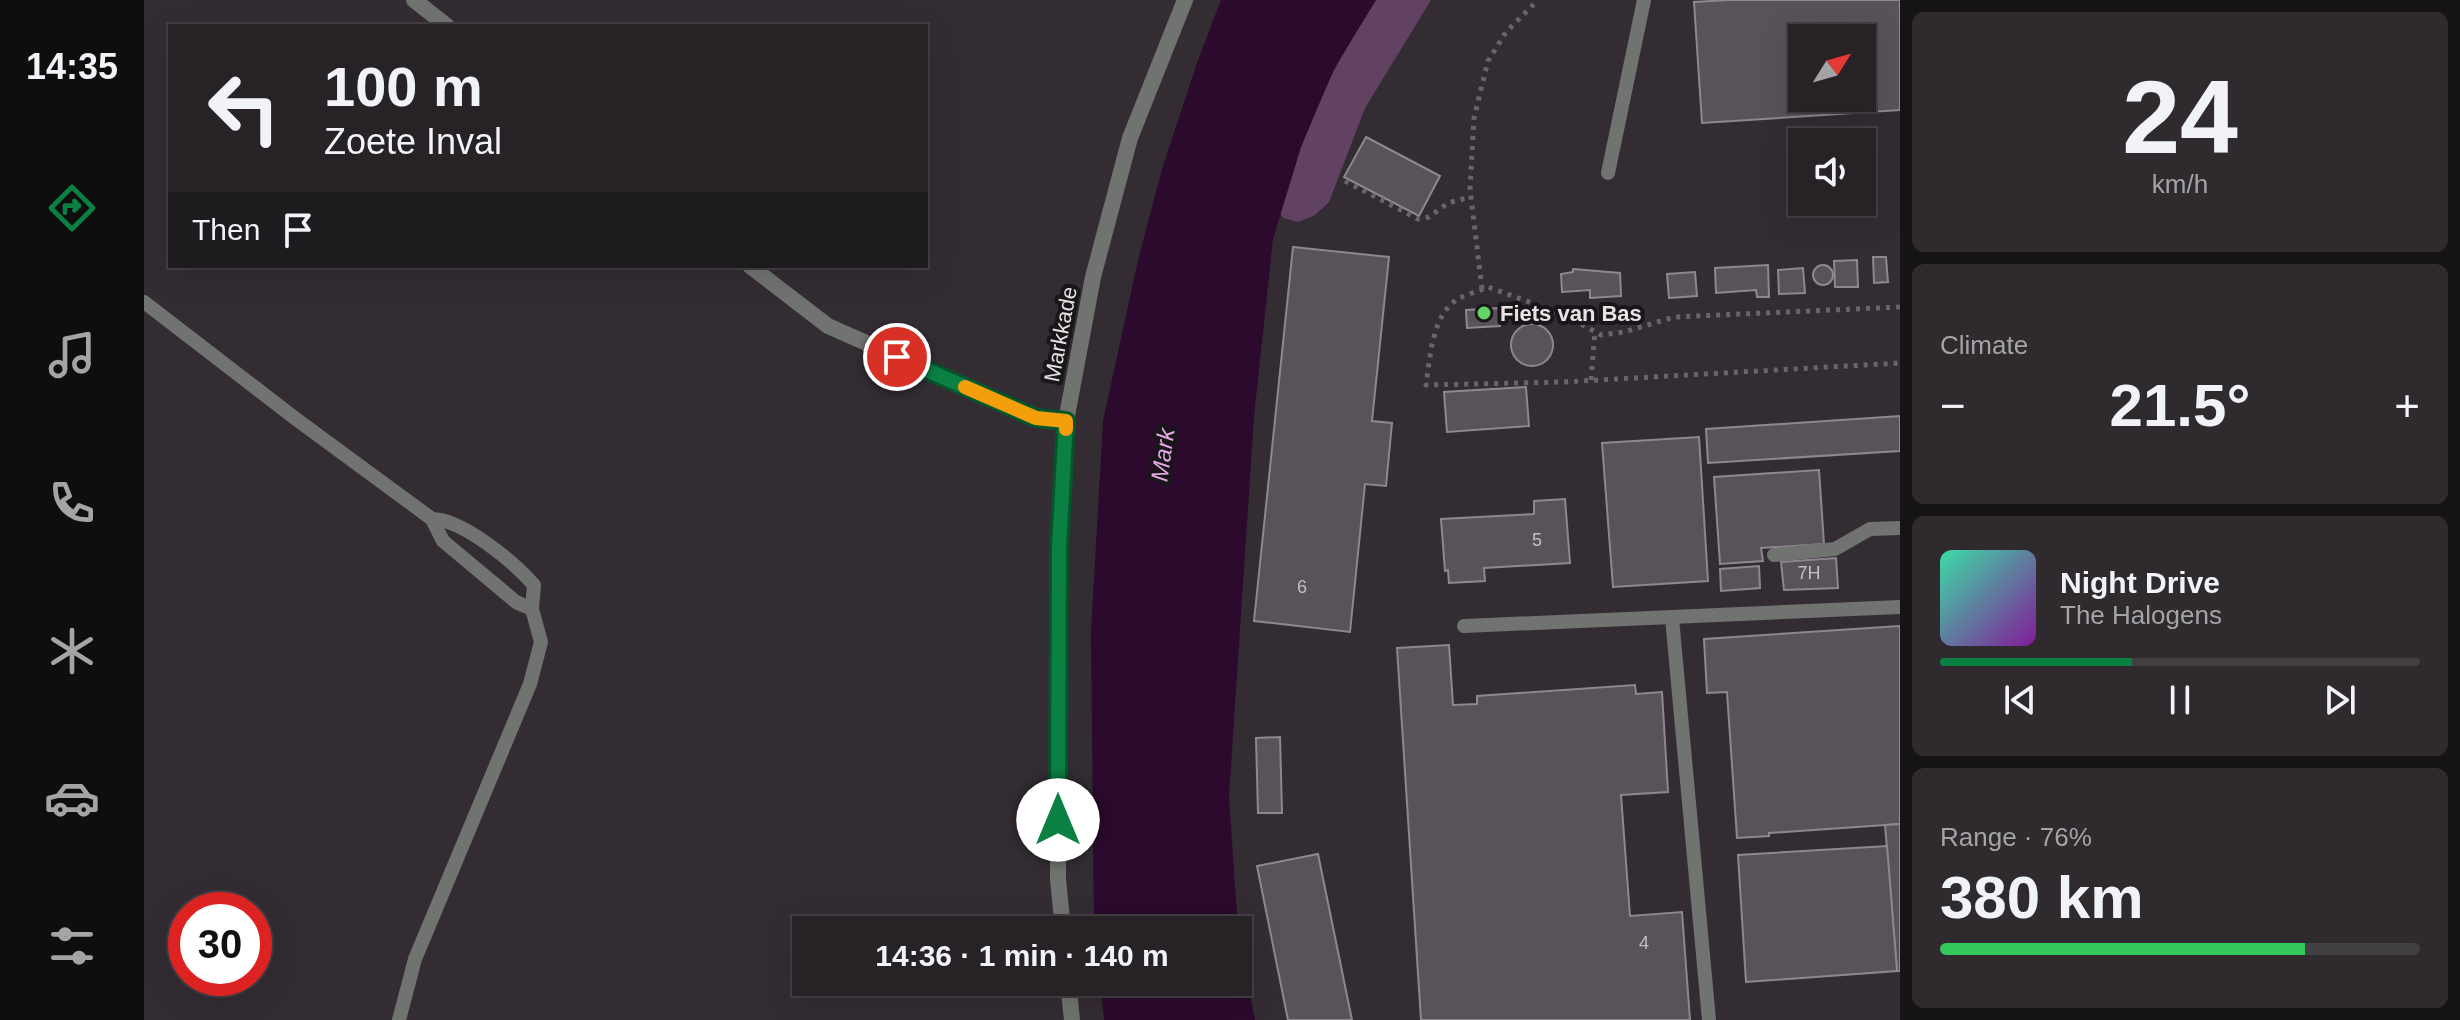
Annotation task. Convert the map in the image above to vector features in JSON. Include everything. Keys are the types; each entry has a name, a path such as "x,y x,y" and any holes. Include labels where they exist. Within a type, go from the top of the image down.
{"street":[{"path":"414,0 444,24"},
{"name":"Markkade","path":"1062,916 1058,879 1058,657 1059,548 1066,421 1093,277 1130,138 1185,0"},
{"path":"753,268 828,326 1036,418 1066,421"},
{"path":"1069,996 1072,1020"}],"lane":[{"path":"1608,173 1644,0"},
{"path":"144,302 432,519 443,541 516,602 532,609"},
{"path":"399,1020 415,959 530,684 541,642 532,609 534,585 517,566 447,519 432,519"},
{"path":"1774,555 1835,549 1870,529 1900,528"},
{"path":"1464,626 1900,607"},
{"path":"1672,618 1709,1020"}],"path":[{"path":"1482,289 1470,197 1474,118 1488,61 1506,32 1538,0"},
{"path":"1345,181 1418,219 1429,217 1448,203 1470,197"},
{"path":"1900,307 1674,317 1624,332 1601,335 1565,315 1488,287 1458,299 1447,308 1432,343 1426,385 1591,380 1900,363"},
{"path":"1591,380 1595,331"}],"shaded area":[{"path":"1376,0 1431,0 1365,108 1329,202 1314,216 1298,222 1283,218 1280,213 1288,185 1319,102 1345,50"}],"water":[{"name":"Mark","path":"1221,0 1376,0 1334,69 1301,147 1273,239 1254,417 1229,797 1237,916 1094,916 1091,631 1103,421 1138,260 1162,169"},
{"path":"1101,996 1250,996 1255,1020 1104,1020"}],"building":[{"path":"1900,0 1900,110 1876,112 1876,24 1788,24 1788,112 1870,112 1702,123 1694,2"},
{"path":"1366,137 1440,176 1419,216 1344,177"},
{"path":"1293,247 1389,257 1372,421 1392,423 1386,486 1365,484 1350,632 1254,621"},
{"path":"1873,257 1886,257 1888,282 1874,283"},
{"path":"1857,260 1858,287 1835,287 1834,261"},
{"path":"1768,265 1769,297 1757,297 1756,290 1716,293 1715,268"},
{"path":"1823,265 1830,268 1833,275 1830,282 1823,285 1816,282 1813,275 1816,268"},
{"path":"1803,268 1805,293 1779,294 1778,270"},
{"path":"1573,269 1620,273 1621,296 1590,298 1590,290 1562,292 1561,274 1573,272"},
{"path":"1695,272 1697,296 1669,298 1667,274"},
{"path":"1499,308 1500,326 1467,328 1466,310"},
{"path":"1532,324 1547,330 1553,345 1547,360 1532,366 1517,360 1511,345 1517,330"},
{"path":"1526,387 1529,426 1447,432 1444,392"},
{"path":"1900,416 1900,451 1708,463 1706,429"},
{"path":"1699,437 1708,581 1613,587 1602,443"},
{"path":"1819,470 1824,544 1761,548 1763,561 1720,564 1714,477"},
{"path":"1565,499 1570,563 1484,568 1485,581 1449,583 1448,570 1445,571 1441,519 1534,514 1534,501"},
{"path":"1836,558 1838,588 1784,590 1781,562"},
{"path":"1759,566 1760,588 1721,591 1720,569"},
{"path":"1900,626 1900,824 1737,838 1727,692 1707,693 1704,639"},
{"path":"1449,645 1453,705 1477,704 1477,696 1635,685 1636,694 1662,692 1668,792 1621,795 1630,916 1682,912 1690,1020 1421,1020 1397,648"},
{"path":"1280,737 1282,813 1258,813 1256,738"},
{"path":"1900,824 1900,971 1897,971 1885,825"},
{"path":"1887,846 1897,971 1746,982 1738,855"},
{"path":"1318,854 1352,1020 1288,1020 1257,866"}],"slow traffic":[{"path":"965,387 1036,418 1066,421 1066,429"}],"place":[{"name":"Fiets van Bas","path":"1484,313"}],"route":[{"path":"897,357 1036,418 1066,421 1059,548 1058,820"}]}
